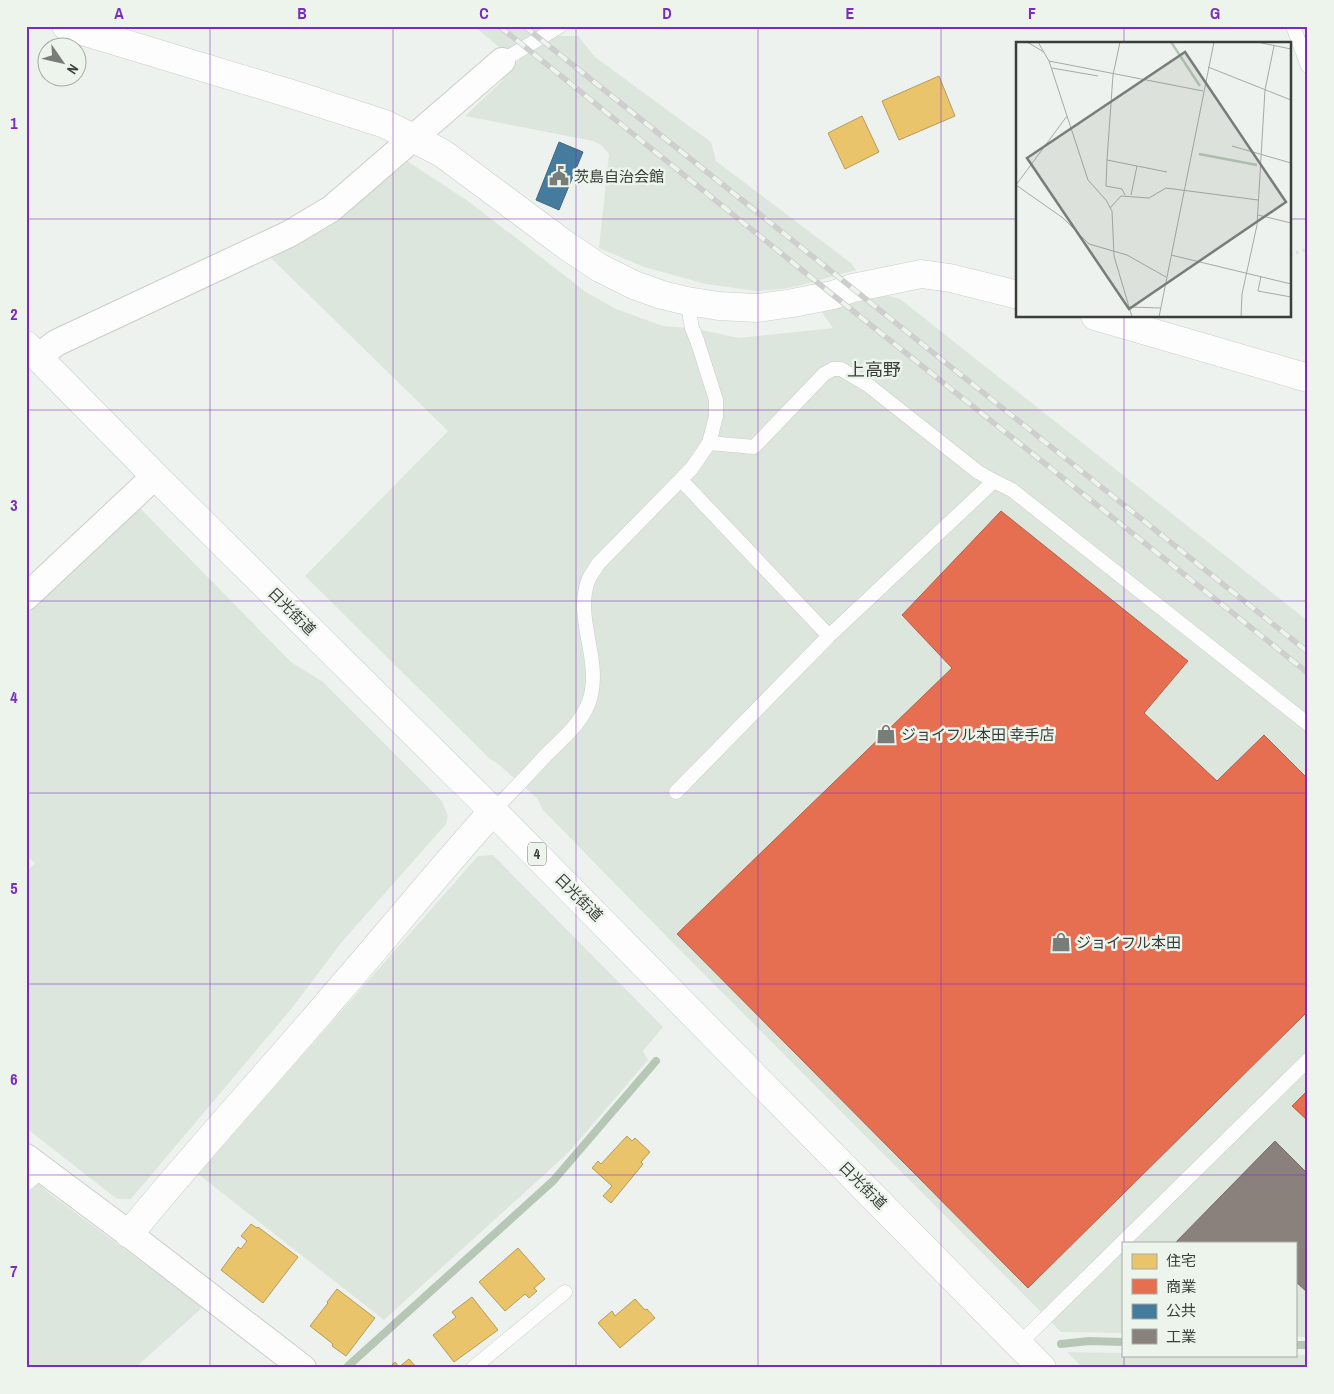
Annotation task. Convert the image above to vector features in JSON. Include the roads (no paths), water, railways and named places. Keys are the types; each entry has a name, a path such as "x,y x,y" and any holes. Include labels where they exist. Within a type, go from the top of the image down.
{"main road":[{"path":"66,26 384,124 442,153 566,246 600,268 634,285 662,295 688,302 757,308 809,300 853,288 921,274 960,280 1016,294"},
{"path":"1103,318 1308,378"},
{"name":"日光街道","path":"32,351 155,476 494,811 1042,1368"},
{"path":"129,1234 162,1192 335,996 464,843 494,811"}],"street":[{"path":"32,351 56,343 289,234 331,209 502,61"},
{"path":"26,597 155,476"},
{"path":"32,1170 129,1234 303,1368"}],"lane":[{"path":"502,61 560,26"},
{"path":"1293,26 1308,66"},
{"path":"494,811 578,722 589,701 592,677 591,648 584,616 588,579 598,564 692,468 709,443 716,416 716,400 692,328 688,302"},
{"path":"709,443 754,447 824,374 833,369 841,369 868,385 978,472 1012,490 1308,724"},
{"path":"681,480 829,636"},
{"path":"676,792 829,636 994,481"},
{"path":"1123,1242 1308,1060"},
{"path":"1020,1344 1122,1243"},
{"path":"473,1368 564,1292"}],"waterway":[{"path":"348,1366 553,1181 656,1061"},
{"path":"1061,1344 1089,1341 1122,1342"},
{"path":"1296,1345 1308,1345"}],"railway":[{"path":"499,26 1308,673"},
{"path":"524,26 1308,652"}],"place":[{"name":"茨島自治会館","path":"559,176"},
{"name":"ジョイフル本田 幸手店","path":"886,734"},
{"name":"ジョイフル本田","path":"1061,942"}],"district":[{"name":"上高野","path":"874,369"}]}
